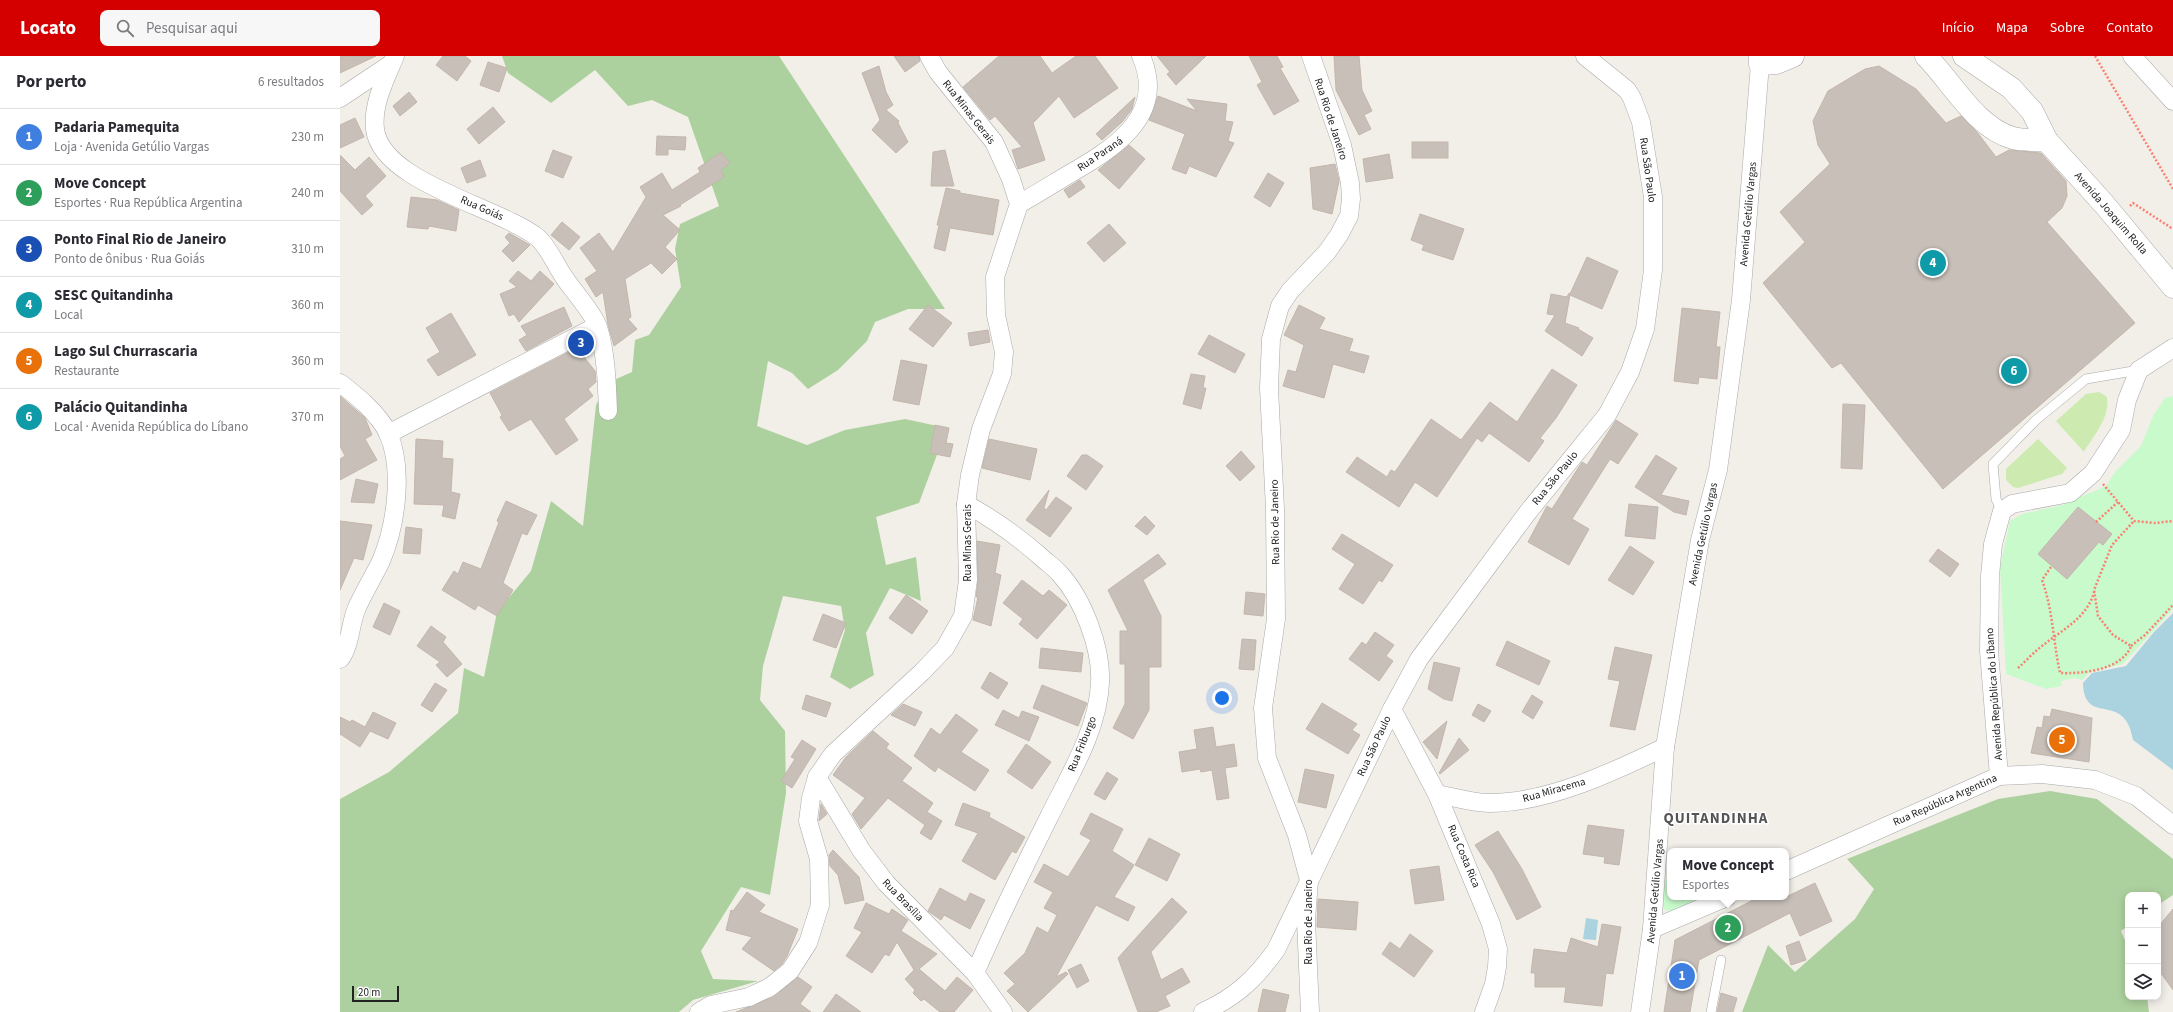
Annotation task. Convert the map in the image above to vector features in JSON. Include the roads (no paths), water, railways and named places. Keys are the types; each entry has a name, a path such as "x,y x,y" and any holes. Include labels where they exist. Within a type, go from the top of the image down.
{"street":[{"name":"Rua Minas Gerais","path":"699,1012 711,1005 749,997 770,987 790,971 808,943 820,905 820,859 808,821 811,798 817,777 832,754 922,672 949,641 962,616 968,580 966,504 970,475 981,429 1002,374 1004,352 996,315 995,277 1019,204 1011,179 994,142 938,72 929,56"},
{"name":"Rua Paraná","path":"1019,204 1093,161 1113,147 1133,128 1142,111 1147,91 1148,77 1141,56"},
{"name":"Rua Rio de Janeiro","path":"1310,1012 1306,920 1309,880 1297,835 1267,758 1263,708 1276,619 1275,509 1269,388 1271,340 1280,306 1290,291 1327,252 1339,235 1349,216 1351,199 1350,183 1342,145 1311,56"},
{"name":"Rua São Paulo","path":"1309,880 1392,709 1419,660 1528,512 1607,415 1630,372 1645,329 1653,270 1653,197 1641,122 1637,110 1626,90 1585,56"},
{"path":"1760,60 1776,63 1794,56"},
{"path":"1926,56 1973,111 1994,131 2014,138 2047,141"},
{"path":"2132,56 2173,101"},
{"path":"340,98 393,60"},
{"name":"Rua Goiás","path":"393,60 380,98 375,129 385,149 393,159 426,183 501,216 523,227 538,238 598,326 606,377 608,411"},
{"name":"Avenida Getúlio Vargas","path":"1640,1012 1652,929 1665,856 1666,746 1700,540 1719,462 1741,300 1760,60"},
{"path":"1954,87 1969,60"},
{"name":"Avenida Joaquim Rolla","path":"1969,60 2011,88 2032,110 2047,141 2116,218 2173,287"},
{"path":"388,434 598,326"},
{"path":"2002,511 2012,504 2070,493 2093,473 2121,430 2127,400 2139,370 2173,348"},
{"path":"340,383 376,415 388,434 395,464 397,486 390,534 381,560 356,611 340,659"},
{"name":"Rua Friburgo","path":"966,504 996,521 1061,574 1080,604 1099,653 1100,683 1094,717 1076,762 996,925 975,973"},
{"name":"Avenida República do Líbano","path":"1999,776 1989,651 1989,591 1993,544 2002,511"},
{"name":"Rua Costa Rica","path":"1392,709 1437,794 1482,898 1498,949 1494,984 1484,1012"},
{"name":"Rua Miracema","path":"1437,794 1488,803 1520,800 1557,790 1612,772 1666,746"},
{"name":"Rua República Argentina","path":"1789,870 1999,776 2042,774 2095,780 2136,796 2173,824"},
{"name":"Rua Brasília","path":"817,777 861,850 886,883 975,973 1003,1012"},
{"path":"1204,1012 1236,993 1258,975 1276,950 1309,880"},
{"path":"1652,929 1720,900"}],"lane":[{"path":"2002,511 1996,499 1993,464 2036,420 2086,379 2139,370"},
{"path":"1711,1012 1721,960"}],"water":[{"path":"2173,613 2173,770 2133,740 2129,725 2122,716 2114,711 2090,704 2085,696 2083,683 2092,673 2126,666 2154,632"},
{"path":"1586,918 1598,920 1596,940 1583,939"}],"place":[{"name":"SESC Quitandinha","path":"1933,263"},
{"name":"Ponto Final Rio de Janeiro","path":"581,343"},
{"name":"Palácio Quitandinha","path":"2014,371"},
{"name":"Lago Sul Churrascaria","path":"2062,740"},
{"name":"Move Concept","path":"1728,928"},
{"name":"Padaria Pamequita","path":"1682,976"}],"district":[{"name":"QUITANDINHA","path":"1716,818"}]}
